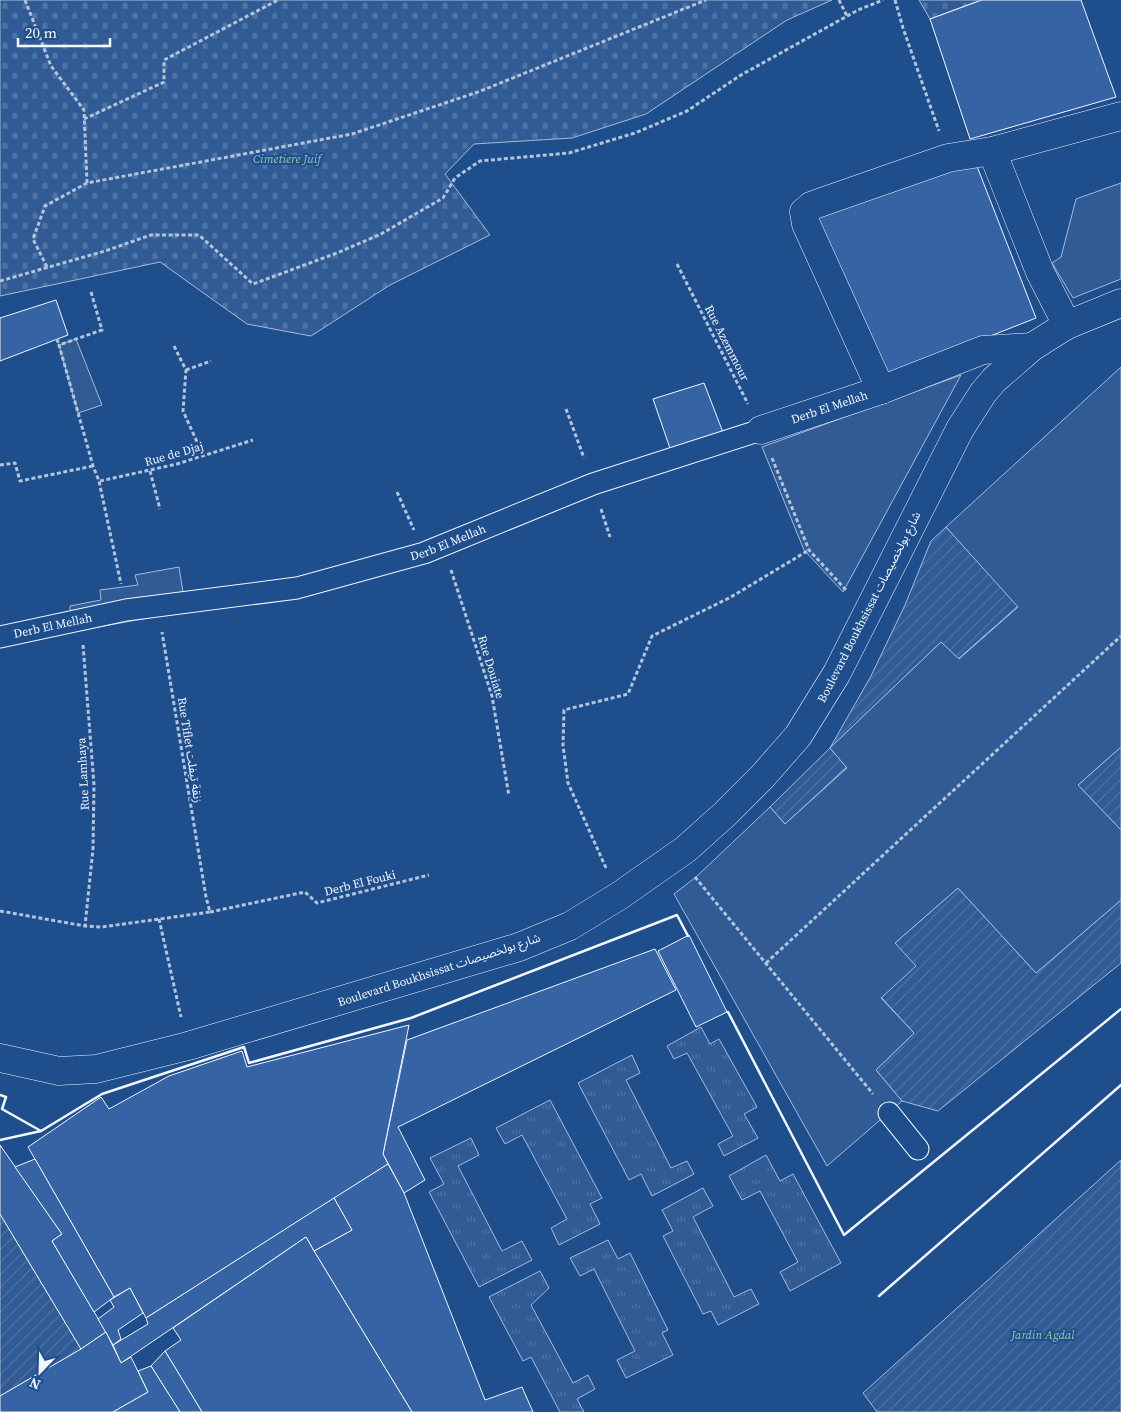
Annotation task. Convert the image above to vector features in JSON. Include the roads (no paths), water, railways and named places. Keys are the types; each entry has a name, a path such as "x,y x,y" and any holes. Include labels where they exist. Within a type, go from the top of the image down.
{"street":[{"path":"881,390 806,224 804,212 810,206 948,158 992,151 1121,116"},
{"path":"992,151 1040,272 1067,325"},
{"name":"Boulevard Boukhsissat شارع بولخصيصات","path":"0,1058 59,1071 87,1070 188,1046 519,947 570,926 619,896 678,855 725,814 762,777 798,736 837,673 960,429 983,393 994,380 1032,347 1067,325 1121,304"},
{"name":"Derb El Mellah","path":"0,637 126,610 297,588 434,549 593,484 881,390 983,350 1032,347"},
{"path":"888,1113 918,1149"}],"park label":[{"name":"Cimetiere Juif","path":"287,159"},
{"name":"Jardin Agdal","path":"1043,1335"}]}
